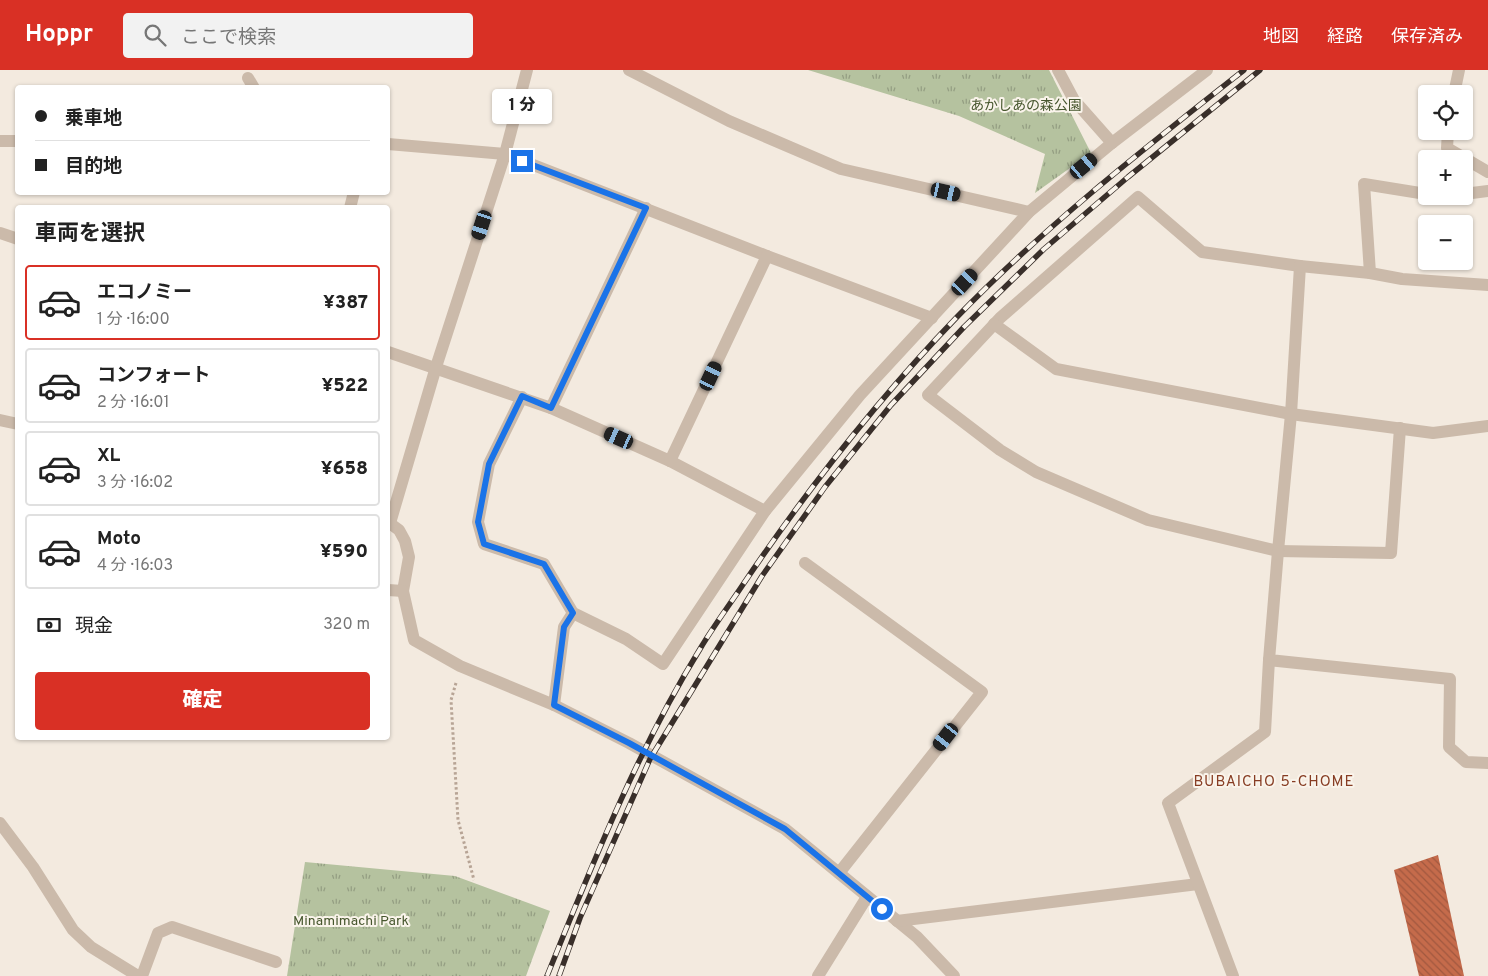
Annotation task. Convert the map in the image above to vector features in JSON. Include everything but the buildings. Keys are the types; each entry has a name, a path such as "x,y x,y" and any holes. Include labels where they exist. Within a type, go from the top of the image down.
{"street":[{"path":"390,519 436,367 505,154 527,70"},
{"path":"629,70 730,121 841,169 1029,212"},
{"path":"1058,70 1074,100 1112,143"},
{"path":"522,396 489,464 478,522 484,544 544,564 573,613 626,639 664,664 766,511 860,394 1029,212 1112,143 1207,70"},
{"path":"1456,85 1459,70"},
{"path":"1447,140 1447,148 1488,172"},
{"path":"0,141 15,141"},
{"path":"390,144 505,154 932,318"},
{"path":"1370,273 1364,184 1418,193"},
{"path":"1473,192 1488,190"},
{"path":"1400,428 1392,553 1278,551 1148,520 1036,472 1000,450 928,395 994,324 1138,197 1202,252 1300,266 1370,273 1402,279 1488,285"},
{"path":"551,408 646,208"},
{"path":"0,232 15,238"},
{"path":"670,461 767,256"},
{"path":"1233,976 1168,803 1264,732 1291,414 1300,266"},
{"path":"994,324 1056,369 1291,414 1433,433 1488,426"},
{"path":"390,353 522,396 551,408 670,461 766,511"},
{"path":"0,420 15,423"},
{"path":"390,523 399,530 410,557 403,591 414,640 460,666 554,705 629,743 785,829 917,937 954,976"},
{"path":"805,563 982,692 839,873"},
{"path":"390,590 403,591"},
{"path":"554,705 564,627 573,613"},
{"path":"1269,660 1450,679 1449,747 1466,762 1488,763"},
{"path":"0,822 33,867 73,930 91,947 138,976"},
{"path":"897,921 1198,884"},
{"path":"818,976 867,897"},
{"path":"142,976 158,933 172,927 276,962"}],"path":[{"path":"460,666 451,700 458,820 474,880"}],"green space":[{"name":"あかしあの森公園","path":"808,70 1049,70 1091,153 1035,193 1045,154 959,116"},
{"name":"Minamimachi Park","path":"305,862 455,876 550,911 526,976 287,976"}],"railway":[{"path":"547,976 617,809 677,688 715,625 817,481 927,348 991,283 1060,219 1244,70"},
{"path":"559,976 580,918 650,759 762,576 825,487 891,405 964,327 1044,249 1128,177 1260,70"}],"district":[{"name":"BUBAICHO 5-CHOME","path":"1274,782"}],"route":[{"path":"522,161 646,208 551,408 522,396 489,464 478,522 484,544 544,564 573,613 564,627 554,705 629,743 785,829 882,909"}]}
